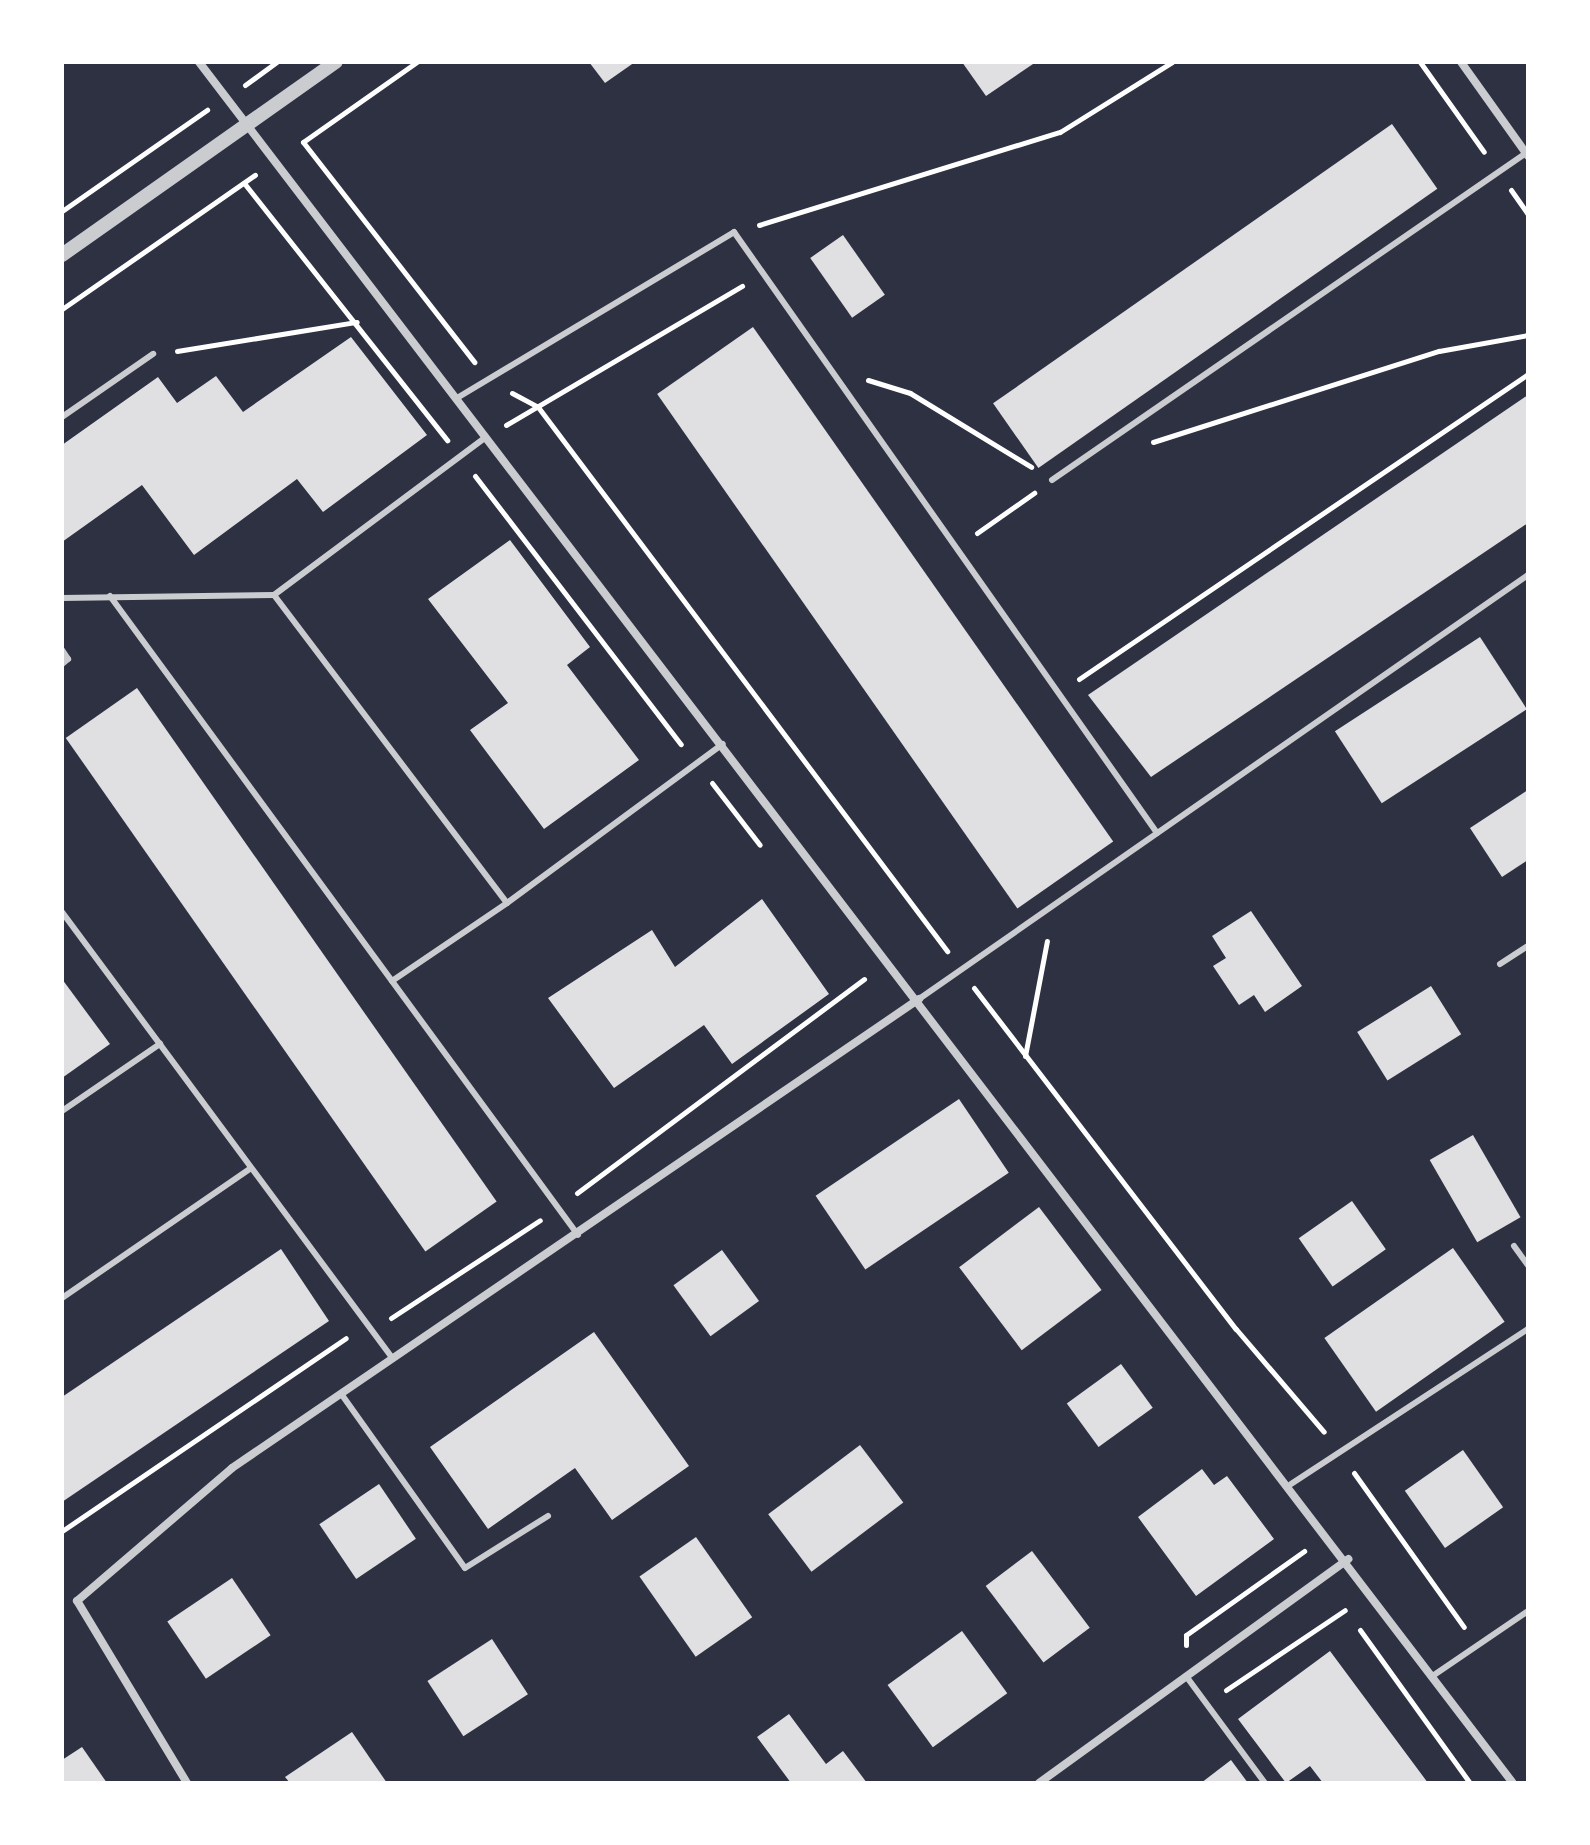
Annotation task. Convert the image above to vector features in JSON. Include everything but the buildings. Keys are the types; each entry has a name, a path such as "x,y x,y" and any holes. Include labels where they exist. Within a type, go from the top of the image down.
{"street":[{"path":"199,62 1291,1484 1513,1783"},
{"path":"62,255 336,62"},
{"path":"1461,62 1527,155"},
{"path":"187,1783 77,1601 232,1468 578,1235 919,999"},
{"path":"1039,1783 1348,1559"}],"lane":[{"path":"1052,480 1527,155"},
{"path":"457,398 734,232 1157,833"},
{"path":"62,417 153,354"},
{"path":"62,598 274,595 487,436"},
{"path":"919,999 1528,575"},
{"path":"274,595 507,903"},
{"path":"110,596 578,1235"},
{"path":"62,650 68,659 62,664"},
{"path":"392,981 507,903 723,744"},
{"path":"62,912 363,1326 394,1360"},
{"path":"1500,964 1528,946"},
{"path":"62,1111 160,1044"},
{"path":"62,1298 251,1168"},
{"path":"1514,1246 1528,1265"},
{"path":"1291,1484 1528,1329"},
{"path":"342,1395 465,1568 548,1516"},
{"path":"1434,1675 1528,1611"},
{"path":"1186,1676 1265,1783"}],"path":[{"path":"62,211 277,62"},
{"path":"62,309 417,62"},
{"path":"734,232 1060,132 1172,62"},
{"path":"1420,62 1498,173"},
{"path":"303,142 487,380 538,407 1025,1056 1339,1452 1477,1646"},
{"path":"244,183 357,322 460,457"},
{"path":"487,436 763,273"},
{"path":"153,354 357,322"},
{"path":"1137,447 1439,351 1528,335"},
{"path":"831,370 910,393 1052,480 957,548"},
{"path":"1059,693 1528,374"},
{"path":"1025,1056 1058,902"},
{"path":"370,1332 558,1208 864,979"},
{"path":"62,1531 363,1326"},
{"path":"1186,1676 1186,1635 1304,1551"},
{"path":"1322,1578 1470,1783"},
{"path":"1206,1704 1345,1610"}]}
